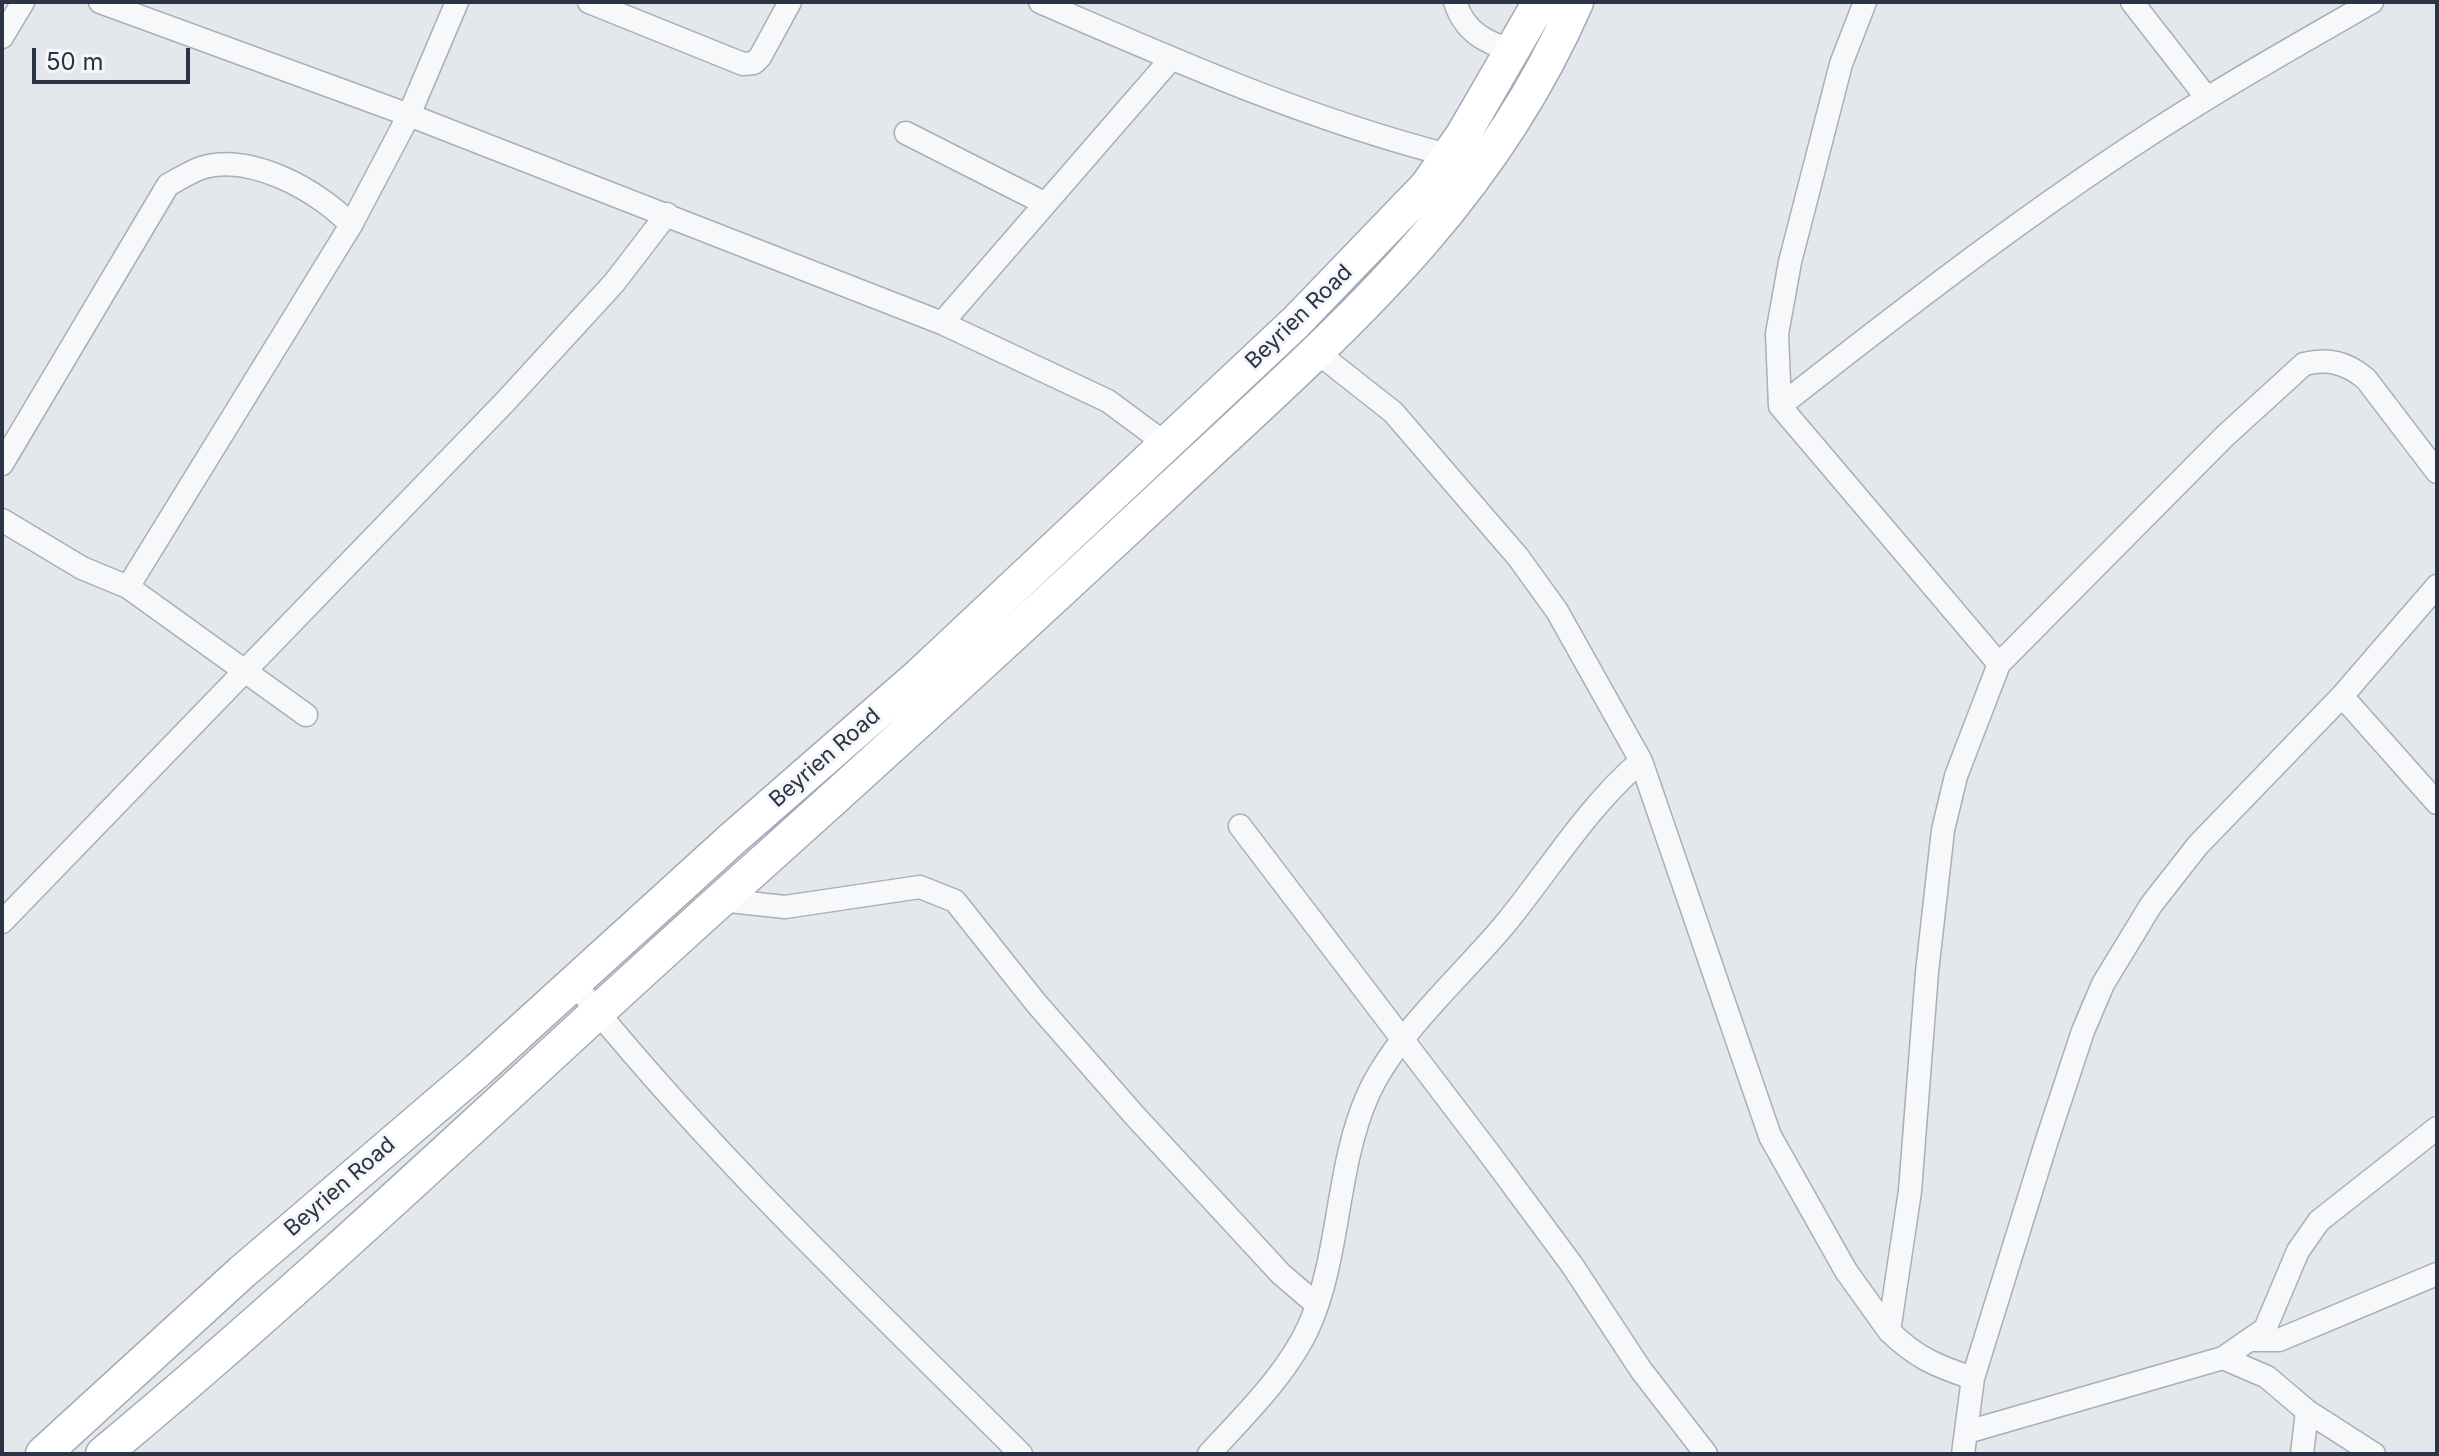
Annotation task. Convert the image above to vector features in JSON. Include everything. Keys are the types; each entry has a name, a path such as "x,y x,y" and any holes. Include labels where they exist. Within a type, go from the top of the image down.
{"main road":[{"name":"Beyrien Road","path":"43,1454 242,1272 575,984 1014,587 1347,272 1427,186 1514,52 1540,2"},
{"name":"Beyrien Road","path":"103,1454 268,1313 596,1011 1037,614 1318,353 1427,240 1466,191 1525,102 1557,47 1576,2"},
{"path":"1014,587 1037,614"}],"street":[{"path":"2,37 23,2"},
{"path":"100,2 409,115 942,323 1108,401 1166,444"},
{"path":"128,587 351,225 409,115 457,2"},
{"path":"589,2 743,64 754,63 760,57 790,2"},
{"path":"1040,2 1171,59 1369,135 1448,155"},
{"path":"1455,2 1471,31 1483,41 1514,52"},
{"path":"1865,2 1841,64 1790,262 1777,334 1780,406 1999,664"},
{"path":"2132,2 2207,98"},
{"path":"1780,406 1909,305 2207,98 2370,2"},
{"path":"942,323 1171,59"},
{"path":"906,133 1044,203"},
{"path":"2,464 168,185 203,167 258,170 302,185 334,207 351,225"},
{"path":"2,922 504,403 614,283 667,214"},
{"path":"1318,353 1393,412 1518,557 1557,611 1641,761 1770,1136 1846,1271 1889,1331 1911,1353 1936,1367 1973,1378"},
{"path":"1889,1331 1910,1191 1927,972 1943,830 1956,776 1999,664 2225,436 2304,364 2329,361 2353,368 2366,379 2437,472"},
{"path":"2,520 82,568 128,587 306,715"},
{"path":"2437,586 2342,696 2198,845 2151,905 2103,984 2056,1113 1973,1378 1965,1443 2223,1358 2251,1340 2265,1329 2298,1251 2319,1221 2437,1128"},
{"path":"2342,696 2437,803"},
{"path":"1209,1454 1293,1354 1311,1322 1360,1117 1380,1073 1512,915 1594,808 1641,761"},
{"path":"1240,826 1404,1041 1706,1454"},
{"path":"720,900 785,907 920,887 955,901 1036,1003 1135,1116 1281,1274 1316,1304"},
{"path":"575,984 696,1125 858,1295 1021,1454"},
{"path":"2251,1340 2279,1340 2437,1274"},
{"path":"2223,1358 2267,1377 2307,1411 2374,1454"},
{"path":"2302,1454 2307,1411"}]}
